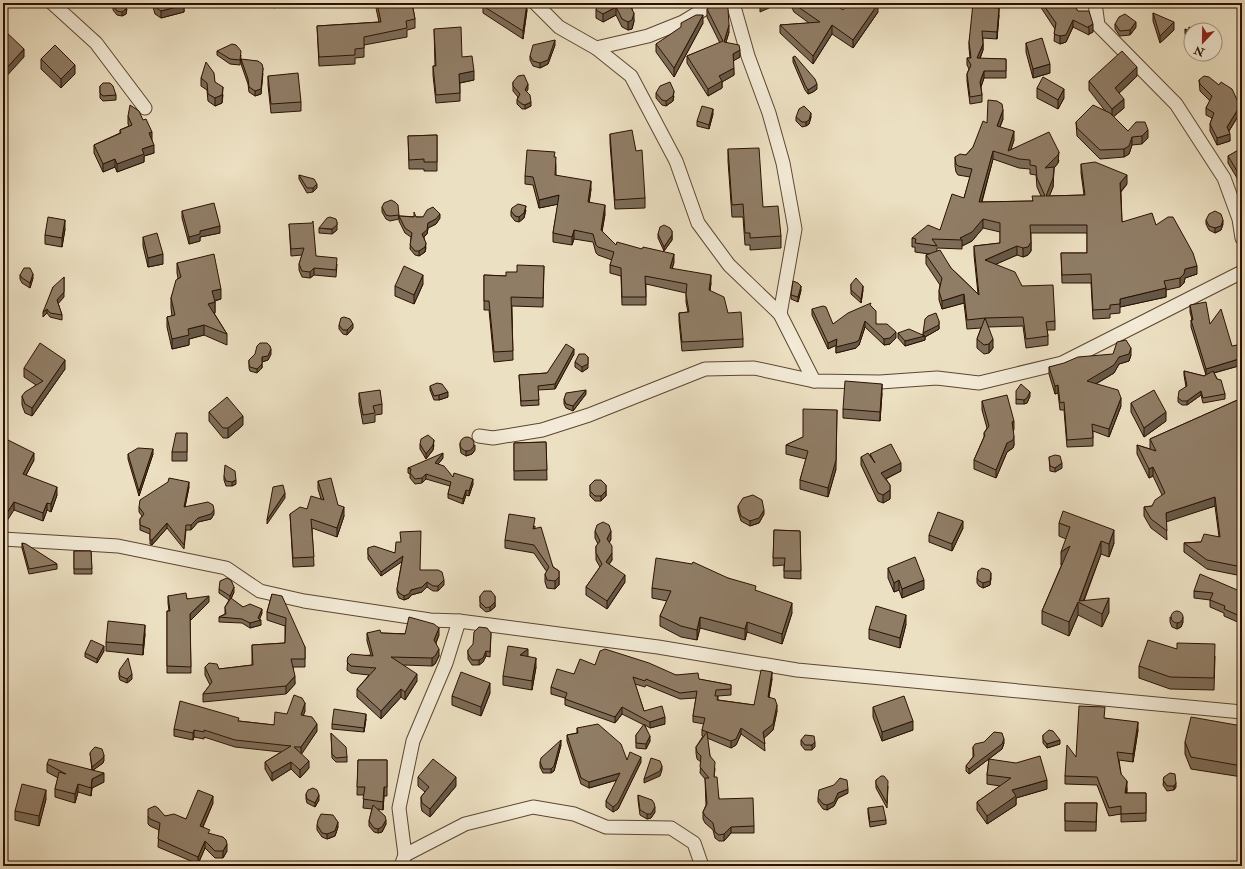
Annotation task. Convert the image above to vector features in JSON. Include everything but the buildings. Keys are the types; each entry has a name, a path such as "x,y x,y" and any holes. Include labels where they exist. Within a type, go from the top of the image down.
{"street":[{"path":"52,3 96,43 146,108"},
{"path":"535,3 559,27 596,48 631,76 676,161 698,223 729,265 780,314 814,381"},
{"path":"596,48 648,36 683,22 714,3"},
{"path":"733,3 748,56 769,113 783,163 795,229 780,314"},
{"path":"1095,3 1098,25 1176,104 1224,178 1239,219 1242,238"},
{"path":"479,436 493,438 542,430 589,415 705,369 754,368 814,381 880,382 937,378 979,383 1062,363 1242,272"},
{"path":"3,539 118,546 226,568 260,591 267,593 304,601 406,616 459,621 658,647 797,670 1242,712"},
{"path":"459,621 446,663 413,740 399,808 403,861 465,824 533,807 574,814 606,827 671,828 694,843 702,866"}]}
